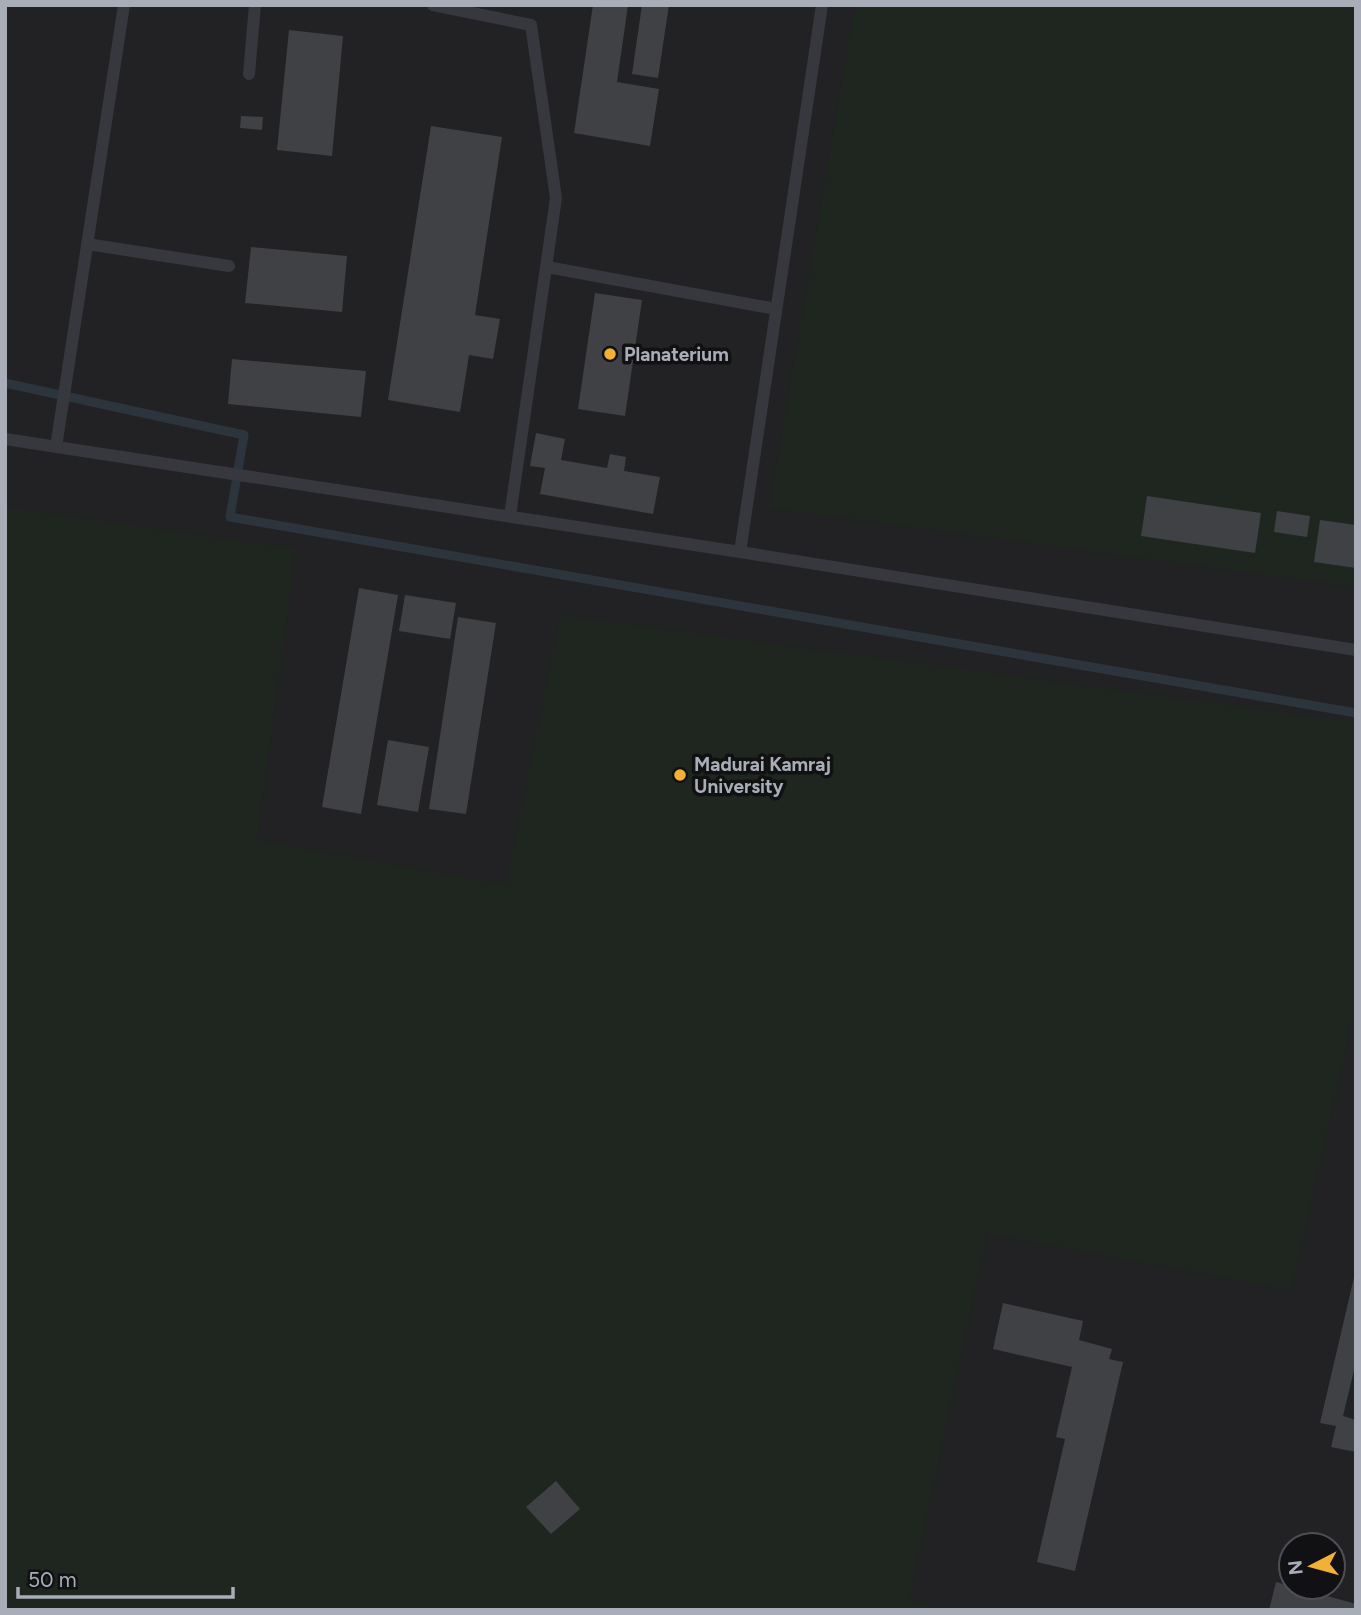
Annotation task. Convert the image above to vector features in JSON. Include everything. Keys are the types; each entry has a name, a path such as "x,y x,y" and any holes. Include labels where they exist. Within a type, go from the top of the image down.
{"lane":[{"path":"56,447 124,5"},
{"path":"249,74 256,5"},
{"path":"433,5 531,25 556,198 510,516"},
{"path":"740,552 822,5"},
{"path":"87,244 229,266"},
{"path":"547,267 776,309"},
{"path":"5,439 1356,649"}],"shaded area":[{"name":"Madurai Kamraj University","path":"5,5 1356,5 1356,1610 5,1610"},
{"path":"855,5 1356,5 1356,587 769,508"},
{"path":"5,507 296,549 257,840 506,885 560,615 1356,722 1356,1005 1291,1290 987,1234 909,1600 942,1610 5,1610"}],"building":[{"path":"593,5 628,5 617,82 659,89 650,146 574,133"},
{"path":"642,5 669,5 658,78 632,74"},
{"path":"289,30 343,36 332,156 277,150"},
{"path":"241,116 263,117 262,130 240,128"},
{"path":"431,126 502,137 475,315 500,319 493,359 469,355 460,412 388,400"},
{"path":"251,247 347,256 342,312 245,303"},
{"name":"Planaterium","path":"595,293 642,300 625,416 578,409"},
{"path":"232,359 366,371 361,417 228,404"},
{"path":"536,433 565,439 561,460 607,468 610,454 626,457 624,471 660,477 653,514 540,494 545,468 530,466"},
{"path":"1147,496 1261,513 1255,553 1141,536"},
{"path":"1277,511 1310,516 1307,537 1274,532"},
{"path":"1320,520 1356,525 1356,568 1314,562"},
{"path":"359,588 398,595 361,814 322,807"},
{"path":"405,595 456,603 450,639 399,631"},
{"path":"458,617 496,623 466,814 429,809"},
{"path":"388,740 429,747 418,812 377,805"},
{"path":"1355,1273 1356,1362 1343,1416 1356,1420 1356,1452 1331,1447 1336,1426 1320,1423"},
{"path":"1003,1303 1083,1321 1079,1340 1112,1349 1109,1359 1123,1362 1075,1571 1037,1562 1065,1439 1056,1437 1072,1367 993,1349"},
{"path":"556,1481 580,1509 551,1534 526,1507"},
{"path":"1276,1582 1277,1601 1345,1601 1356,1604 1356,1610 1269,1610"}],"waterway":[{"path":"5,383 244,435 230,517 1356,713"}],"place":[{"name":"Planaterium","path":"610,354"},
{"name":"Madurai Kamraj University","path":"680,775"}]}
